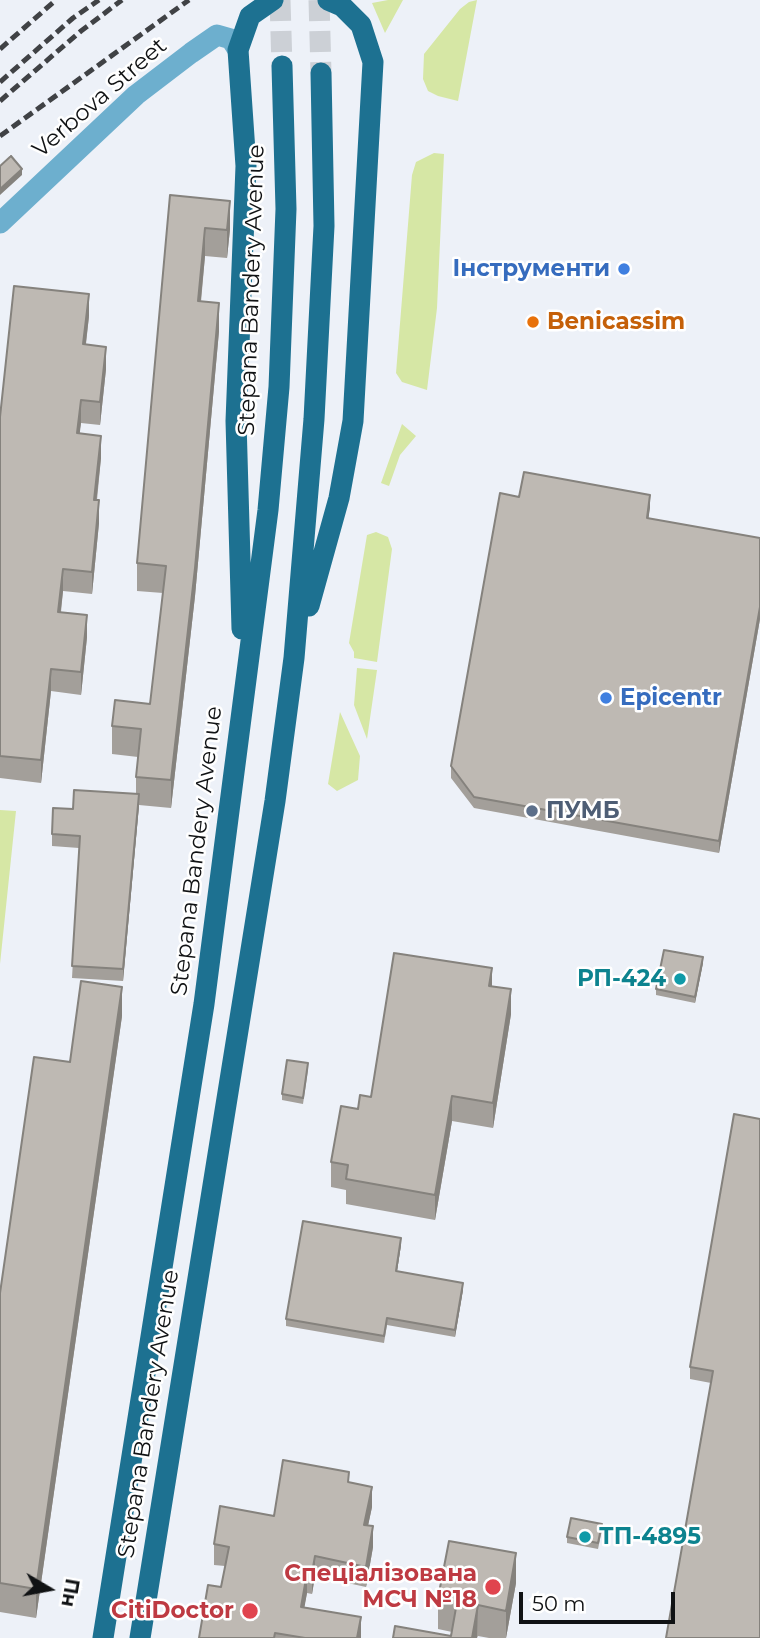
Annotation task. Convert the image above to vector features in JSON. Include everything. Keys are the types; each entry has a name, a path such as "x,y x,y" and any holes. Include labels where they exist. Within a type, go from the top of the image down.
{"main road":[{"path":"244,694 236,421 246,166 238,50 250,16 273,0"},
{"path":"294,658 339,498 353,421 373,62 361,25 342,6 328,0"},
{"name":"Stepana Bandery Avenue","path":"103,1638 204,1004 268,510 279,387 286,209 282,66"},
{"name":"Stepana Bandery Avenue","path":"140,1638 275,802 294,658 314,419 324,226 321,73"}],"street":[{"name":"Verbova Street","path":"0,223 136,95 191,52 217,35 230,39 238,50"}],"green space":[{"path":"403,0 385,33 372,3"},
{"path":"477,0 458,101 438,96 428,91 423,79 424,54 460,9"},
{"path":"434,153 444,154 437,308 427,390 402,382 396,373 412,175 416,162"},
{"path":"402,424 416,436 400,455 389,486 381,483"},
{"path":"376,532 388,537 392,549 377,662 354,658 349,643 367,535"},
{"path":"357,668 377,670 367,739 354,705"},
{"path":"340,712 360,756 358,780 337,791 328,784"},
{"path":"0,810 16,811 0,964"}],"building":[{"path":"11,156 22,169 0,189 0,166"},
{"path":"170,195 230,201 227,230 205,228 198,301 219,303 195,568 171,780 136,777 141,729 112,726 115,700 150,704 166,566 137,563"},
{"path":"14,286 89,294 83,344 106,347 100,402 81,400 77,433 101,436 94,500 99,500 92,572 63,569 58,612 87,615 81,672 51,669 41,760 0,756 0,417"},
{"name":"Epicentr","path":"524,472 650,495 647,518 760,538 760,607 719,841 474,797 451,766 500,493 519,497"},
{"path":"74,790 139,794 123,969 72,966 80,836 52,834 53,808 73,809"},
{"name":"РП-424","path":"664,950 703,957 695,997 656,989"},
{"path":"394,953 492,968 489,986 511,989 493,1103 452,1096 435,1195 346,1179 348,1165 331,1162 341,1106 358,1109 360,1095 371,1097"},
{"path":"81,981 122,987 36,1589 0,1583 0,1293 34,1057 70,1062"},
{"path":"287,1060 308,1063 303,1098 282,1094"},
{"path":"734,1114 760,1119 760,1638 666,1638 713,1371 690,1367"},
{"path":"303,1221 401,1238 396,1271 463,1283 455,1330 387,1318 384,1336 286,1319"},
{"path":"283,1460 349,1472 348,1482 372,1487 364,1525 373,1526 366,1567 315,1556 312,1573 307,1573 301,1607 361,1617 357,1638 305,1638 275,1633 274,1638 199,1638 208,1585 221,1587 229,1547 214,1544 220,1506 274,1516"},
{"name":"ТП-4895","path":"571,1518 602,1524 598,1543 567,1537"},
{"path":"449,1541 516,1553 506,1611 478,1605 472,1638 393,1638 395,1626 451,1636 457,1602 438,1598"}],"tunnel":[{"path":"280,0 282,66"},
{"path":"319,0 321,73"}],"railway":[{"path":"0,49 56,0"},
{"path":"0,82 73,18 99,0"},
{"path":"0,101 81,31 122,0"},
{"path":"0,136 189,0"}],"place":[{"name":"Інструменти","path":"624,269"},
{"name":"Benicassim","path":"533,322"},
{"name":"Epicentr","path":"606,698"},
{"name":"ПУМБ","path":"532,811"},
{"name":"РП-424","path":"680,979"},
{"name":"ТП-4895","path":"585,1537"},
{"name":"Спеціалізована МСЧ №18","path":"493,1587"},
{"name":"CitiDoctor","path":"250,1611"}]}
